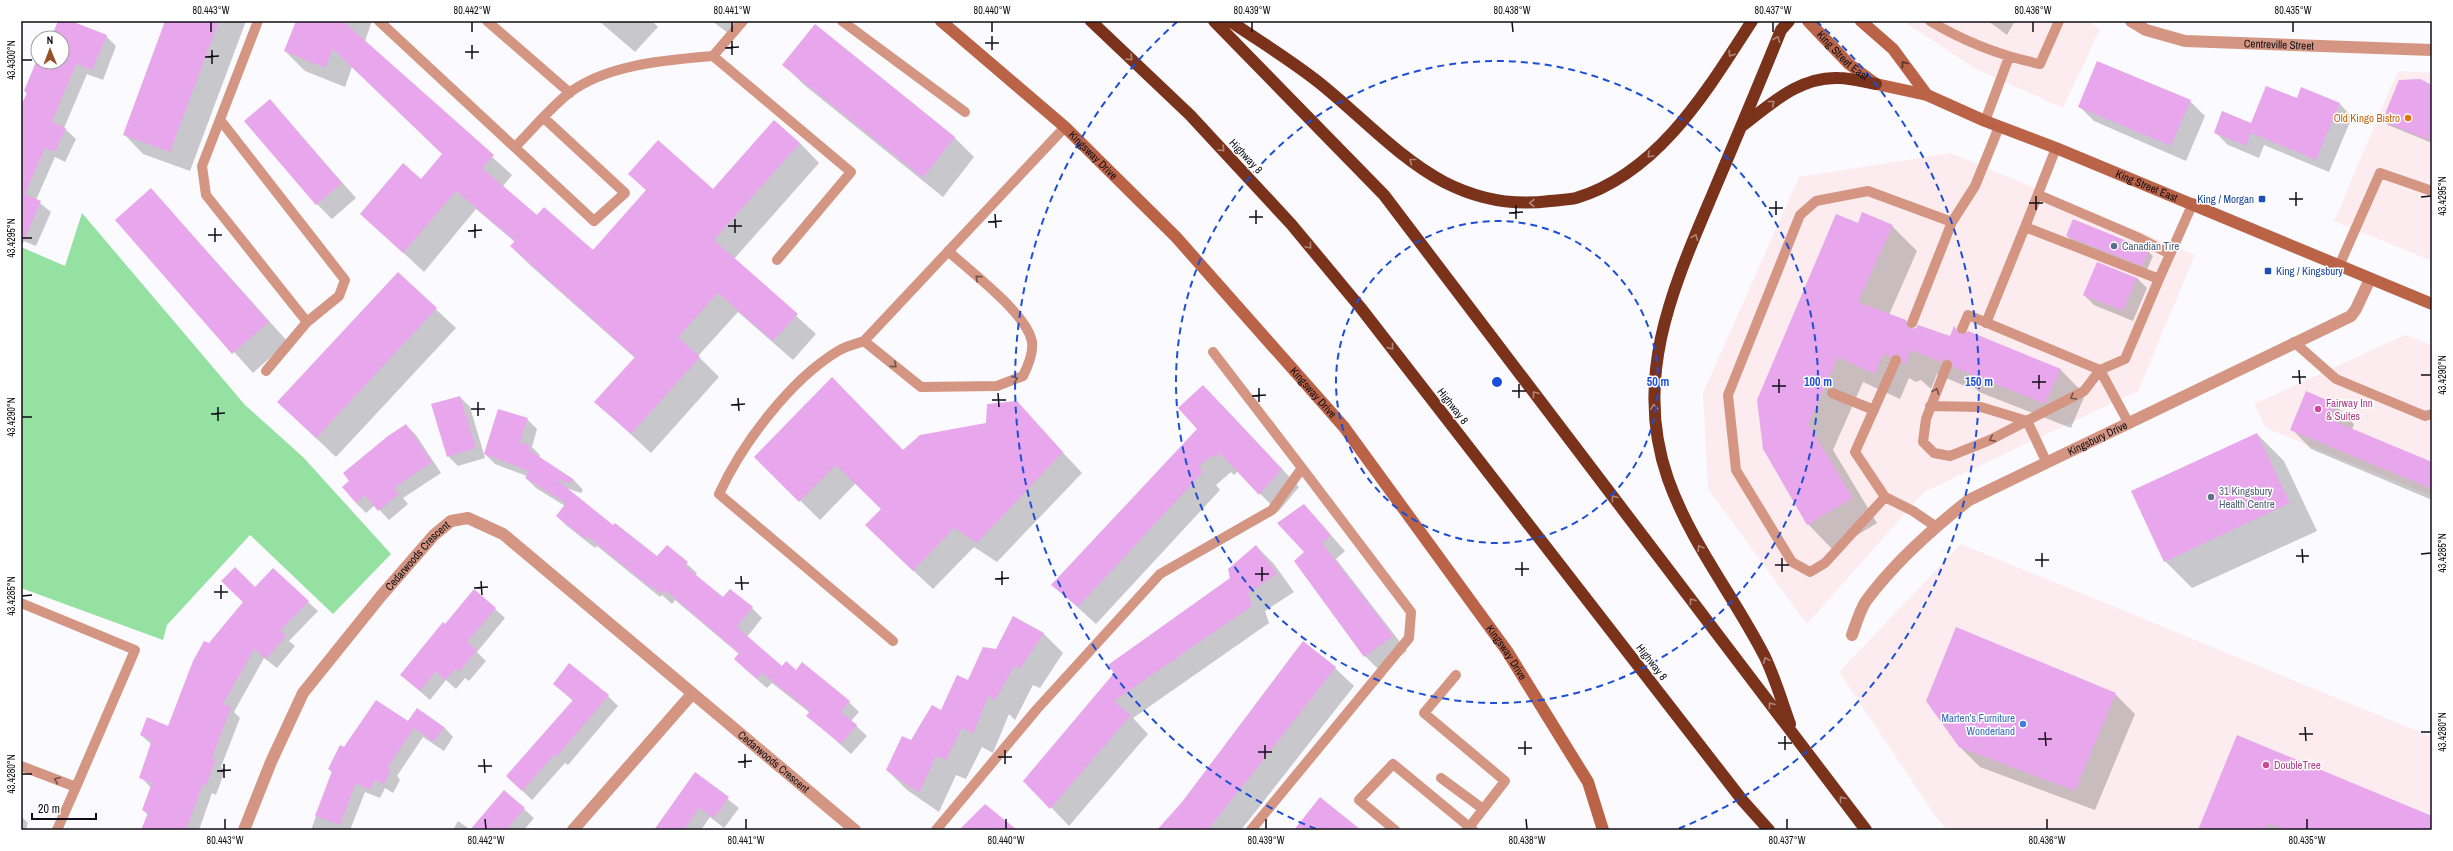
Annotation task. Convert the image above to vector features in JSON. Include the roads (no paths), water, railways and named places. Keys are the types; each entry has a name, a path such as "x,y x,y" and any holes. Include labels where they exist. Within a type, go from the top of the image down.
{"highway":[{"name":"Highway 8","path":"1091,21 1190,115 1301,236 1360,306 1743,801 1769,830"},
{"path":"1214,21 1384,195 1866,830"},
{"path":"1230,21 1317,80 1414,163 1443,181 1470,193 1502,202 1535,203 1575,198 1611,184 1643,161 1679,125 1722,67 1752,21"},
{"path":"1789,21 1781,30 1680,273 1667,312 1654,371 1653,401 1659,445 1668,479 1693,536 1765,657 1794,736"},
{"path":"1741,127 1785,92 1813,80 1839,78 1876,84"},
{"path":"1743,801 1759,830"}],"street":[{"name":"Kingsway Drive","path":"941,21 1065,127 1176,237 1344,427 1506,651 1588,782 1603,830"},
{"name":"King Street East","path":"1808,21 1849,64 1876,84 1927,95 1999,127 2056,148 2192,203 2432,304"},
{"name":"King Street East","path":"1861,21 1893,49 1927,95"},
{"name":"Centreville Street","path":"2131,21 2146,30 2185,42 2432,50"},
{"name":"Kingsbury Drive","path":"1852,635 1865,602 1935,526 1970,500 2129,424 2294,342 2351,316 2356,309 2370,279"},
{"name":"Cedarwoods Crescent","path":"244,830 271,762 303,693 381,596 434,535 451,521 468,518 503,534 855,830"},
{"path":"573,830 692,694"}],"lane":[{"path":"258,21 221,121 202,166 206,195 307,322"},
{"path":"379,21 594,221 625,193 544,118"},
{"path":"487,21 570,93"},
{"path":"515,147 570,93 603,76 650,62 713,56 743,21"},
{"path":"842,21 965,112"},
{"path":"1930,21 1953,35 2009,57 2040,64 2059,21"},
{"path":"713,56 851,172 777,260"},
{"path":"1985,121 2009,57"},
{"path":"221,121 345,280 339,296 307,322 266,371"},
{"path":"893,641 719,494 744,447 802,378 839,351 864,340 1065,127"},
{"path":"1912,323 1952,222 1975,186 1999,127"},
{"path":"1986,323 2039,195 2056,148"},
{"path":"2339,266 2380,173 2432,191"},
{"path":"1885,497 1825,563 1810,572 1792,562 1736,470 1728,395 1800,215 1816,201 1868,191 1952,222"},
{"path":"2039,195 2089,221 2170,254"},
{"path":"1947,365 1926,419 1923,442 1934,453 1950,456 1990,440 2047,412 2084,391 2100,370 2126,359 2192,203"},
{"path":"2025,227 2078,245 2159,279"},
{"path":"864,340 921,387 997,386 1023,376 1030,362 1032,339 1024,321 948,251"},
{"path":"1962,329 1968,315 2100,370 2129,424"},
{"path":"2294,342 2336,379 2426,416 2432,414"},
{"path":"1213,352 1411,612 1409,638 1251,830"},
{"path":"1896,360 1855,452 1885,497 1913,511 1935,526"},
{"path":"1832,393 1874,410"},
{"path":"1930,406 1981,407 2027,421 2047,463"},
{"path":"936,830 1036,709 1160,574 1272,510 1302,468"},
{"path":"21,603 135,650 58,830"},
{"path":"1395,830 1359,800 1394,764 1470,829 1483,809 1505,781 1424,713 1456,675"},
{"path":"21,766 76,787"},
{"path":"1441,778 1483,809"}],"place":[{"name":"Old Kingo Bistro","path":"2408,118"},
{"name":"King / Morgan","path":"2262,199"},
{"name":"Canadian Tire","path":"2114,246"},
{"name":"King / Kingsbury","path":"2268,271"},
{"name":"Fairway Inn & Suites","path":"2318,409"},
{"name":"31 Kingsbury Health Centre","path":"2211,497"},
{"name":"Marten's Furniture Wonderland","path":"2023,724"},
{"name":"DoubleTree","path":"2266,765"}]}
